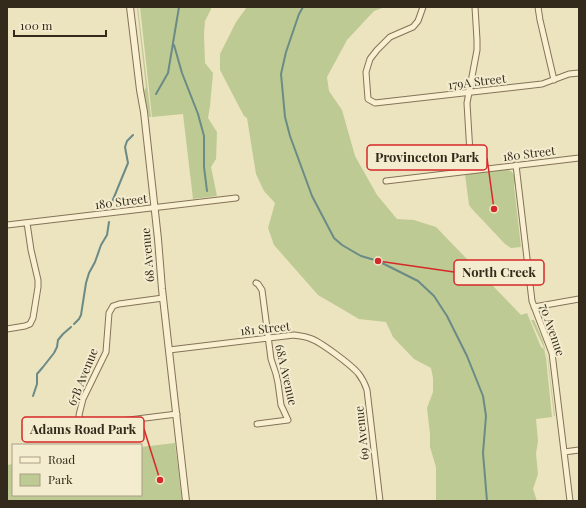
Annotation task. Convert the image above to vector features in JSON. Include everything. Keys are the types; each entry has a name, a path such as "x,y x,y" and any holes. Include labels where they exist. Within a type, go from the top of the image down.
{"street":[{"name":"68 Avenue","path":"130,7 155,208 163,298 186,501"},
{"name":"179A Street","path":"423,7 418,21 413,27 390,37 376,50 370,59 366,72 368,99 375,103 542,84 569,74 579,73"},
{"path":"471,170 467,103 474,70 477,40 475,7"},
{"path":"538,7 554,80"},
{"name":"180 Street","path":"386,181 579,158"},
{"name":"70 Avenue","path":"516,165 532,300 552,353 570,501"},
{"name":"180 Street","path":"7,225 236,198"},
{"path":"7,329 30,324 33,318 38,280 27,223"},
{"name":"68A Avenue","path":"256,283 262,290 271,360 276,374 281,405 288,420 257,424"},
{"name":"67B Avenue","path":"163,298 112,306 109,313 106,352 83,399 78,415 81,424 89,425 177,414"},
{"path":"534,307 579,300"},
{"name":"181 Street","path":"169,350 268,338 294,336 309,337 316,340 353,368"},
{"name":"69 Avenue","path":"353,368 367,390 380,501"},
{"path":"564,452 579,450"}],"green space":[{"path":"137,7 151,117 149,117 144,91 146,87"},
{"path":"140,7 211,7 205,21 204,34 205,63 213,73 208,118 217,132 216,159 211,167 217,196 193,199 183,114 152,117"},
{"path":"247,7 385,7 374,11 347,40 327,77 329,91 342,110 355,156 377,195 397,219 414,220 436,227 521,315 527,313 541,347 544,349 552,417 536,419 538,441 536,454 538,474 533,489 537,501 436,501 436,467 430,447 427,408 433,392 431,368 414,359 393,337 386,322 359,319 318,295 274,245 268,228 275,203 264,191 256,174 247,118 244,116 220,70 220,54 236,22"},
{"path":"505,169 511,171 515,178 514,186 521,247 511,248 505,244 469,205 465,174"},
{"path":"531,320 534,320 546,352"},
{"path":"547,356 548,359 555,416 554,416"},
{"path":"175,443 182,501 7,501 7,465 12,464 12,496 142,496 142,447"}],"waterway":[{"path":"156,94 168,73 179,7"},
{"path":"303,7 299,14 286,52 281,74 285,117 290,136 312,196 334,238 342,245 361,256 378,261 418,281 434,296 447,316 467,356 483,396 486,416 483,453 487,501"},
{"path":"174,45 204,136 204,167 207,191"},
{"path":"112,202 128,163 125,147 127,141 133,135"},
{"path":"74,324 81,315 89,273 107,235 109,222"},
{"path":"33,396 37,384 37,374 54,353 58,340 71,327"}],"place":[{"name":"Provinceton Park","path":"494,209"},
{"name":"North Creek","path":"378,261"},
{"name":"Adams Road Park","path":"160,480"}]}
